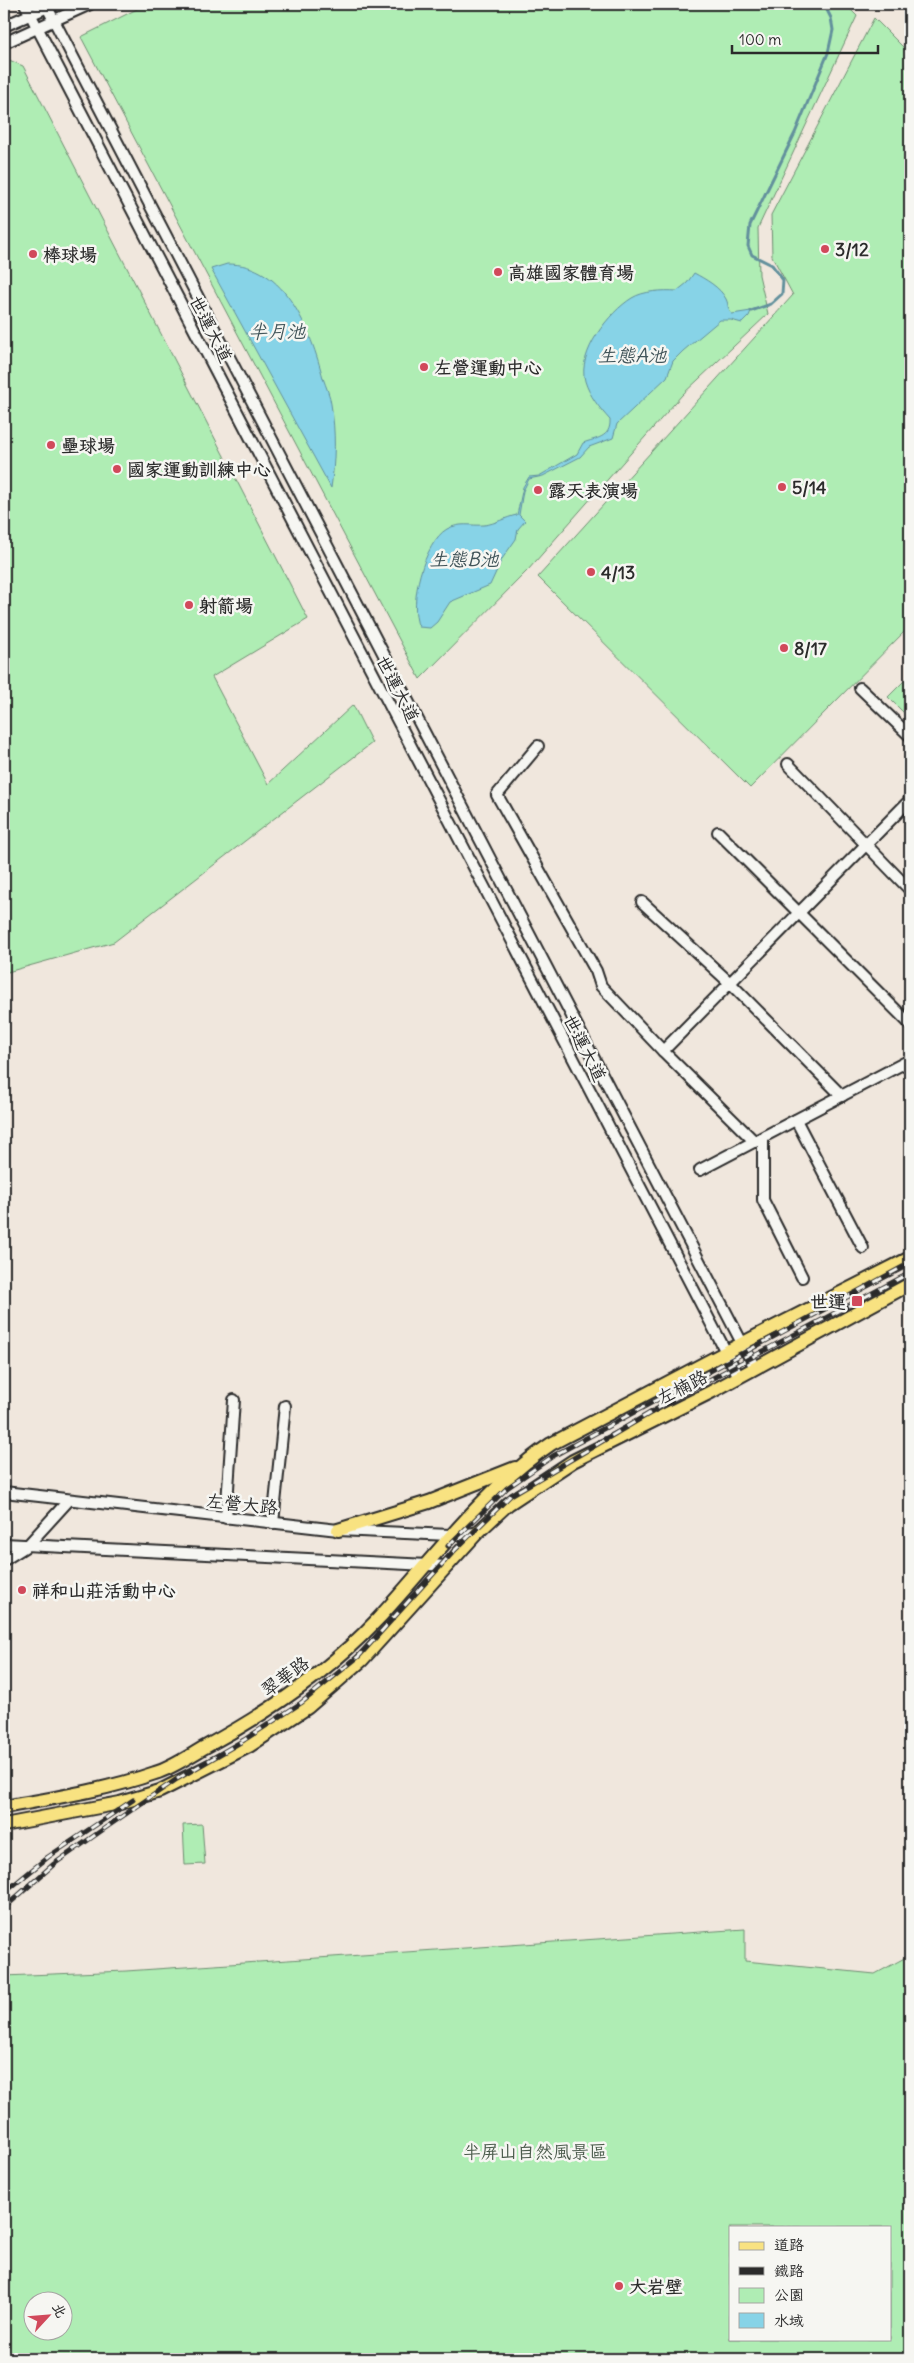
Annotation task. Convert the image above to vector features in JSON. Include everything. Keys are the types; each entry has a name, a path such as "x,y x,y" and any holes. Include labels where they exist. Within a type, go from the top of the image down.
{"main road":[{"name":"左楠路","path":"520,1467 552,1444 910,1258"},
{"name":"左楠路","path":"477,1533 508,1504 573,1461 738,1377 910,1284"},
{"path":"338,1530 429,1502 520,1467"},
{"name":"翠華路","path":"4,1807 113,1786 157,1772 239,1728 294,1694 348,1650 426,1565 450,1535 520,1467"},
{"name":"翠華路","path":"4,1825 120,1803 160,1791 249,1746 308,1707 362,1660 477,1533"}],"street":[{"name":"世運大道","path":"25,4 738,1377"},
{"path":"4,44 90,4"},
{"name":"世運大道","path":"51,6 54,21 755,1368"},
{"path":"4,26 51,6"},
{"path":"860,688 910,736"},
{"path":"538,746 497,795 596,971 601,986 663,1051 759,1140 764,1200 802,1277"},
{"path":"788,764 910,890"},
{"path":"663,1051 910,800"},
{"path":"718,832 910,1024"},
{"path":"642,902 730,983 842,1096"},
{"path":"700,1170 910,1060"},
{"path":"796,1120 863,1248"},
{"path":"226,1518 234,1400"},
{"path":"273,1523 284,1406"},
{"name":"左營大路","path":"4,1492 338,1530 450,1535 477,1533"},
{"path":"4,1560 28,1545 69,1500"},
{"path":"4,1544 448,1566"}],"green space":[{"path":"147,4 845,4 857,16 758,228 759,275 768,314 682,395 528,570 420,679 81,37"},
{"path":"874,18 910,54 910,626 750,788 538,577 793,295 772,256 771,215"},
{"name":"國家運動訓練中心","path":"7,59 23,66 308,619 212,677 268,784 353,705 372,743 114,942 4,973 4,60"},
{"path":"910,675 910,719 888,697"},
{"path":"202,1824 205,1864 185,1865 183,1825"},
{"name":"半屏山自然風景區","path":"745,1929 745,1961 875,1974 910,1955 910,2359 4,2359 4,1976 126,1971"}],"water":[{"name":"半月池","path":"227,264 248,267 265,275 293,303 303,321 329,394 334,425 331,488 211,269"},
{"name":"生態A池","path":"694,273 720,291 726,299 732,314 751,311 749,316 742,323 720,320 683,351 673,361 667,377 617,424 613,438 589,447 580,457 543,476 529,479 523,491 519,515 525,521 518,529 516,539 502,559 490,585 450,602 437,622 430,628 419,627 415,604 420,574 431,547 439,536 447,529 456,526 484,525 517,515 523,487 529,477 539,476 577,454 583,443 605,434 610,426 610,420 595,402 585,381 584,370 590,346 605,323 623,304 642,294 677,291 687,283"}],"waterway":[{"path":"751,311 771,304 782,294 783,280 772,265 752,255 748,246 750,225 795,133 828,53 833,30 831,18 824,4"}],"railway":[{"path":"448,1546 507,1488 553,1456 910,1263"},
{"path":"4,1908 54,1864 177,1779 244,1740 301,1703 359,1656 454,1551 511,1495 679,1396 910,1273"},
{"path":"4,1893 48,1857 133,1800"}],"place":[{"name":"3/12","path":"825,249"},
{"name":"棒球場","path":"33,254"},
{"name":"高雄國家體育場","path":"498,272"},
{"name":"左營運動中心","path":"424,367"},
{"name":"壘球場","path":"51,445"},
{"name":"國家運動訓練中心","path":"117,469"},
{"name":"5/14","path":"782,487"},
{"name":"露天表演場","path":"538,490"},
{"name":"4/13","path":"591,572"},
{"name":"射箭場","path":"189,605"},
{"name":"8/17","path":"784,648"},
{"name":"世運","path":"857,1301"},
{"name":"祥和山莊活動中心","path":"22,1590"},
{"name":"大岩壁","path":"619,2286"}],"water label":[{"name":"生態B池","path":"464,559"}]}
